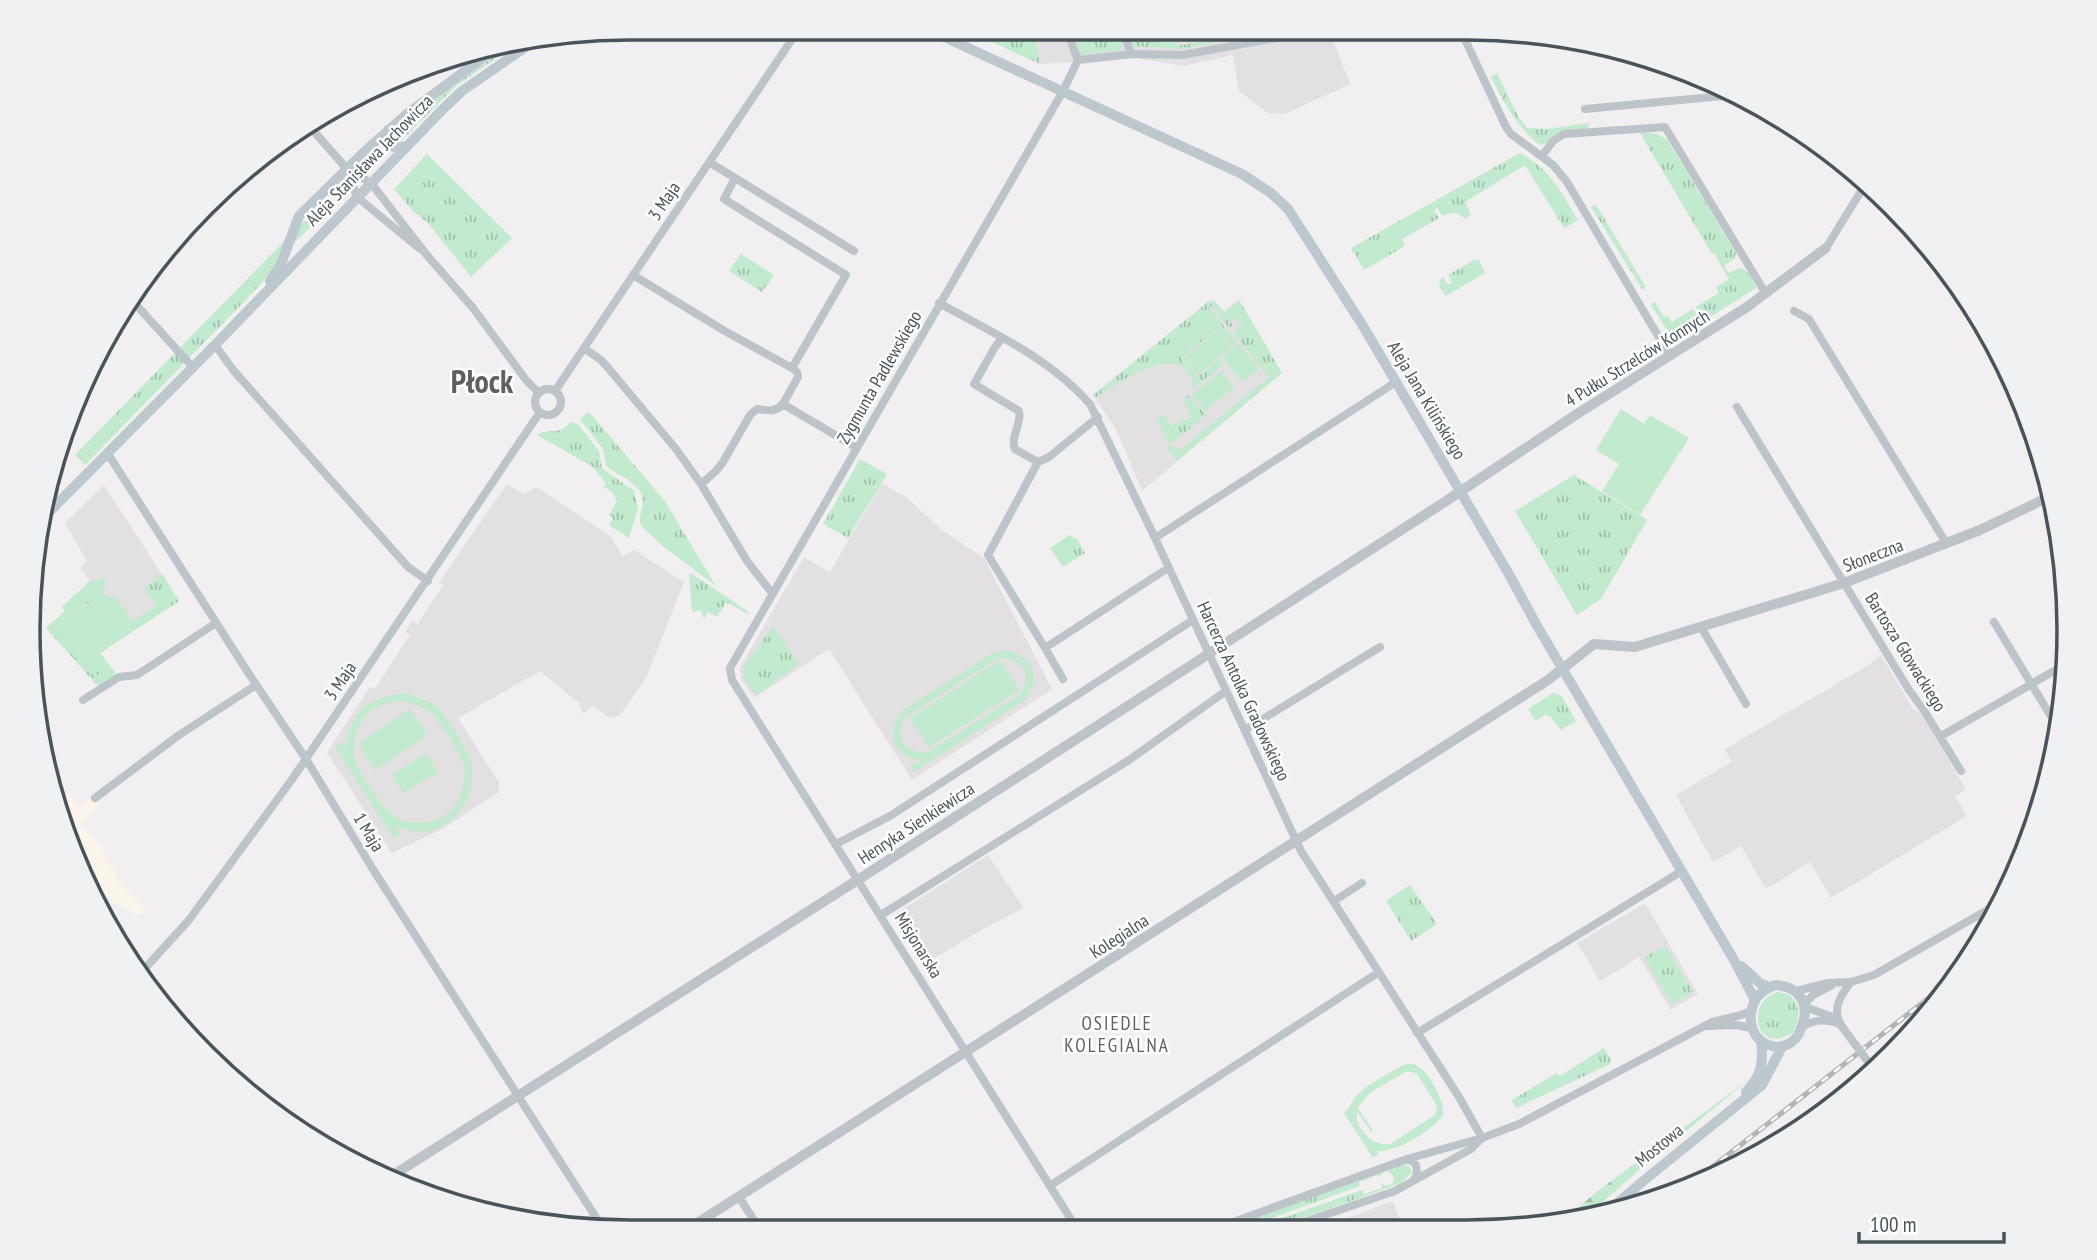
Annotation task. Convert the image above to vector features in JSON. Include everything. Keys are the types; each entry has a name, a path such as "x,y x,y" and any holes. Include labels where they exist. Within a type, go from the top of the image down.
{"main road":[{"name":"Aleja Jana Kilińskiego","path":"951,40 1242,174 1271,193 1288,209 1396,382 1734,960 1753,1006"},
{"name":"Aleja Stanisława Jachowicza","path":"54,508 463,91 520,51"},
{"name":"Aleja Stanisława Jachowicza","path":"245,314 281,264 299,216 388,130 426,98 480,59"},
{"path":"388,130 387,144 396,148 407,146"},
{"name":"Aleja Jana Kilińskiego","path":"1734,960 1756,980 1769,987"},
{"path":"1783,986 1796,991 1805,1005 1802,1027 1794,1040 1782,1047 1761,1041 1751,1028 1753,1006 1760,993 1769,987 1783,986"},
{"name":"Mostowa","path":"1733,1108 1759,1076 1763,1062 1761,1041"},
{"name":"Mostowa","path":"1622,1199 1762,1085 1782,1047"}],"street":[{"name":"3 Maja","path":"555,391 792,40"},
{"path":"1071,40 1079,60 1131,54 1182,55 1262,40"},
{"path":"1126,40 1131,54"},
{"path":"1465,40 1511,134 1542,156 1567,182 1671,356"},
{"name":"Zygmunta Padlewskiego","path":"732,680 730,668 1079,60"},
{"path":"1586,109 1718,96"},
{"path":"1542,156 1553,141 1564,134 1665,127 1766,294"},
{"path":"314,132 346,169 357,197 426,254"},
{"path":"709,162 854,251"},
{"path":"346,169 371,183 539,393"},
{"path":"736,178 724,199 846,275 792,368"},
{"path":"1826,248 1861,191"},
{"name":"4 Pułku Strzelców Konnych","path":"1460,491 1766,294 1826,248"},
{"path":"633,275 797,372 798,377 778,410 753,410 723,462 701,484"},
{"name":"Harcerza Antolka Gradowskiego","path":"939,303 1002,338 1067,380 1090,404 1301,851 1482,1138"},
{"path":"137,306 192,365"},
{"path":"1794,311 1809,319 1946,543"},
{"path":"1002,338 974,384 1019,411 1020,418 1013,444 1015,449 1038,462"},
{"path":"215,345 408,567 428,581"},
{"path":"584,348 601,360 676,449 701,484 747,561 772,593"},
{"path":"1155,538 1396,382"},
{"path":"548,389 555,391 560,398 558,409 552,414 540,412 535,404 539,393 548,389"},
{"path":"783,404 856,448"},
{"name":"Bartosza Głowackiego","path":"1737,407 1961,771"},
{"name":"3 Maja","path":"146,967 189,920 306,759 540,412"},
{"path":"1063,679 988,555 1038,462 1049,457 1098,417"},
{"name":"1 Maja","path":"108,454 306,759 374,871 596,1218"},
{"name":"Henryka Sienkiewicza","path":"398,1172 1460,491"},
{"name":"Słoneczna","path":"1594,644 1635,647 1844,583 1980,530 2042,500"},
{"path":"1045,648 1168,568"},
{"path":"836,844 890,816 1193,620"},
{"path":"1994,622 2050,716"},
{"path":"83,700 119,677 137,674 216,623"},
{"path":"1701,627 1746,704"},
{"name":"Kolegialna","path":"702,1220 1562,669 1594,644"},
{"path":"1245,730 1380,647"},
{"path":"1941,736 2055,670"},
{"name":"Misjonarska","path":"732,680 1072,1220"},
{"path":"95,798 179,735 256,685"},
{"path":"881,915 1129,760 1226,691"},
{"path":"1418,1033 1682,871"},
{"path":"1334,901 1362,883"},
{"path":"1796,991 1828,983 1851,982 1874,975 1985,911"},
{"path":"1051,1185 1379,972"},
{"path":"1840,1024 1838,1002 1851,982"},
{"path":"1837,984 1818,992 1805,1005 1840,1024 1868,1062"},
{"path":"1239,1220 1407,1159 1482,1138 1519,1124 1719,1019 1741,1015 1753,1006"},
{"path":"1802,1027 1822,1020 1840,1024"},
{"path":"1704,1027 1736,1025 1751,1028"},
{"path":"1310,1220 1395,1191 1471,1149 1482,1138"},
{"path":"1407,1159 1417,1167 1412,1182"},
{"path":"739,1197 754,1220"}],"shaded area":[{"path":"1036,40 1333,40 1350,84 1285,114 1268,113 1239,91 1233,55 1183,66 1136,58 1040,64"},
{"path":"1214,300 1224,312 1239,300 1282,373 1142,491 1118,433 1093,395 1208,302"},
{"path":"882,483 906,497 942,530 984,558 1052,689 912,780 829,649 754,698 741,679 740,667 804,557 830,572"},
{"path":"507,484 524,494 536,487 611,537 623,557 634,550 684,582 646,678 620,715 609,718 593,705 583,714 579,703 540,671 458,718 499,782 499,792 444,828 392,853 327,753 370,687 375,689 410,635 405,632 412,621 418,624 443,585 439,582"},
{"path":"104,485 179,601 100,653 98,686 46,628 65,611 62,607 90,581 80,568 87,561 65,523"},
{"path":"1881,655 1913,709 1924,716 1966,790 1955,796 1967,816 1831,898 1810,862 1766,889 1741,846 1713,862 1676,795 1731,762 1725,749 1867,666"},
{"path":"62,788 80,807 91,797 101,805 80,825 104,849 100,854 118,873 115,878 145,910 139,916 104,896 85,856"},
{"path":"988,855 1024,908 923,965 892,916"},
{"path":"1645,903 1698,994 1671,1010 1639,957 1600,981 1577,943"},
{"path":"1393,1201 1400,1220 1342,1220"}],"green space":[{"path":"988,40 1036,40 1040,64"},
{"path":"1076,40 1122,40 1118,50 1081,55"},
{"path":"1130,40 1176,40 1177,46 1229,40 1183,49 1132,46"},
{"path":"500,55 456,86 401,141 396,141 396,136 438,96 494,56"},
{"path":"1497,73 1518,116 1527,128 1547,129 1589,123 1588,128 1559,132 1540,145 1524,130 1506,105 1491,77"},
{"path":"1640,133 1660,135 1668,141 1736,253 1734,259 1724,266 1729,273 1740,268 1748,273 1756,288 1704,321 1696,307 1719,293 1716,287 1729,279"},
{"path":"1520,153 1547,174 1578,220 1564,228 1525,165 1465,202 1471,214 1465,219 1454,213 1442,216 1437,208 1434,210 1439,218 1402,239 1405,246 1364,270 1351,248"},
{"path":"427,154 512,238 471,277 428,223 414,212 394,189"},
{"path":"1596,205 1646,287 1642,289 1591,207"},
{"path":"310,221 310,227 279,259 261,284 85,465 75,455 303,222"},
{"path":"741,254 774,275 762,292 729,271"},
{"path":"1474,260 1479,260 1485,273 1446,296 1439,285 1440,280 1443,277 1448,285 1452,283 1448,275"},
{"path":"1214,300 1224,312 1239,300 1282,373 1177,461 1168,448 1174,445 1179,451 1269,377 1233,333 1242,326 1235,317 1230,321 1233,325 1229,328 1211,306 1208,307 1237,342 1232,346 1217,329 1181,358 1197,377 1219,359 1224,364 1192,390 1192,379 1186,370 1177,365 1165,364 1140,371 1095,398 1093,395 1208,302"},
{"path":"1654,301 1664,317 1668,316 1672,322 1693,309 1701,322 1680,336 1669,333 1651,305"},
{"path":"1217,330 1231,347 1197,375 1183,359"},
{"path":"1238,343 1259,369 1242,382 1222,357"},
{"path":"1221,371 1234,387 1205,411 1192,395"},
{"path":"1188,395 1206,415 1169,445 1157,419 1165,415 1171,426 1192,417 1184,400"},
{"path":"1621,409 1644,424 1650,415 1689,438 1640,515 1602,491 1619,464 1596,450"},
{"path":"589,412 664,500 716,586 641,526 642,496 629,481 606,466 603,449 580,419"},
{"path":"570,422 578,424 599,451 602,468 634,491 638,508 629,538 609,525 613,518 609,515 617,501 612,492 604,487 606,484 593,467 537,435 558,431"},
{"path":"860,459 887,474 848,538 823,524"},
{"path":"1574,475 1647,520 1601,599 1577,615 1515,511"},
{"path":"1069,535 1077,539 1085,553 1063,567 1050,548"},
{"path":"689,574 749,612 748,614 726,602 717,617 708,612 704,619 700,610 692,612"},
{"path":"163,575 179,601 161,613 157,608 131,625 110,590 133,621 156,606 144,588"},
{"path":"104,576 105,588 101,596 71,614 58,630 52,626 96,678 98,676 84,660 100,653 117,675 98,686 46,628 65,611 62,607 90,581"},
{"path":"104,595 118,601 131,624 157,608 161,613 100,653 84,660 98,676 96,678 73,656 52,626 53,624 58,629 62,621"},
{"path":"773,626 799,664 756,696 744,678 744,666"},
{"path":"1006,650 1016,653 1029,663 1034,677 1030,692 1024,701 914,772 910,766 923,760 905,755 898,749 893,735 897,719 903,710 991,654","holes":["997,659 1013,660 1025,672 1025,683 1019,695 928,752 912,750 903,741 901,729 908,715"]},
{"path":"1000,660 1019,690 929,747 910,718"},
{"path":"405,693 436,706 469,755 472,771 469,795 456,816 436,829 425,831 412,831 396,826 401,835 394,839 335,747 342,743 346,748 352,724 364,708 371,702","holes":["404,701 419,706 436,718 457,751 464,768 461,795 452,810 438,819 425,822 405,821 389,812 360,772 355,760 356,735 367,714 384,704"]},
{"path":"1553,693 1561,695 1576,721 1561,730 1551,717 1545,715 1536,721 1528,709"},
{"path":"410,709 427,735 375,770 358,744"},
{"path":"426,753 438,772 403,793 392,775"},
{"path":"1410,885 1437,924 1411,941 1386,901"},
{"path":"1665,946 1693,992 1672,1004 1644,958"},
{"path":"1778,992 1795,1001 1798,1019 1793,1032 1781,1038 1771,1038 1763,1033 1758,1016 1767,998"},
{"path":"1604,1048 1611,1060 1610,1064 1516,1108 1512,1100 1557,1073 1560,1076"},
{"path":"1414,1064 1423,1071 1439,1096 1443,1115 1413,1139 1385,1151 1377,1151 1378,1154 1373,1158 1344,1113 1362,1091 1401,1066","holes":["1406,1072 1417,1074 1437,1106 1435,1115 1390,1144 1371,1139 1359,1124 1357,1111 1371,1132 1373,1131 1358,1108 1379,1087"]},
{"path":"1748,1080 1600,1204 1576,1209"},
{"path":"1403,1164 1409,1166 1412,1172 1401,1183 1297,1220 1277,1220 1362,1190 1364,1194 1382,1188 1381,1183 1386,1186 1392,1184 1392,1174 1387,1171 1379,1178 1378,1175 1359,1182 1360,1186 1266,1220 1246,1220"}],"railway":[{"path":"1715,1165 1925,1000"}],"district":[{"name":"Płock","path":"482,381"},
{"name":"OSIEDLE KOLEGIALNA","path":"1117,1034"}]}
